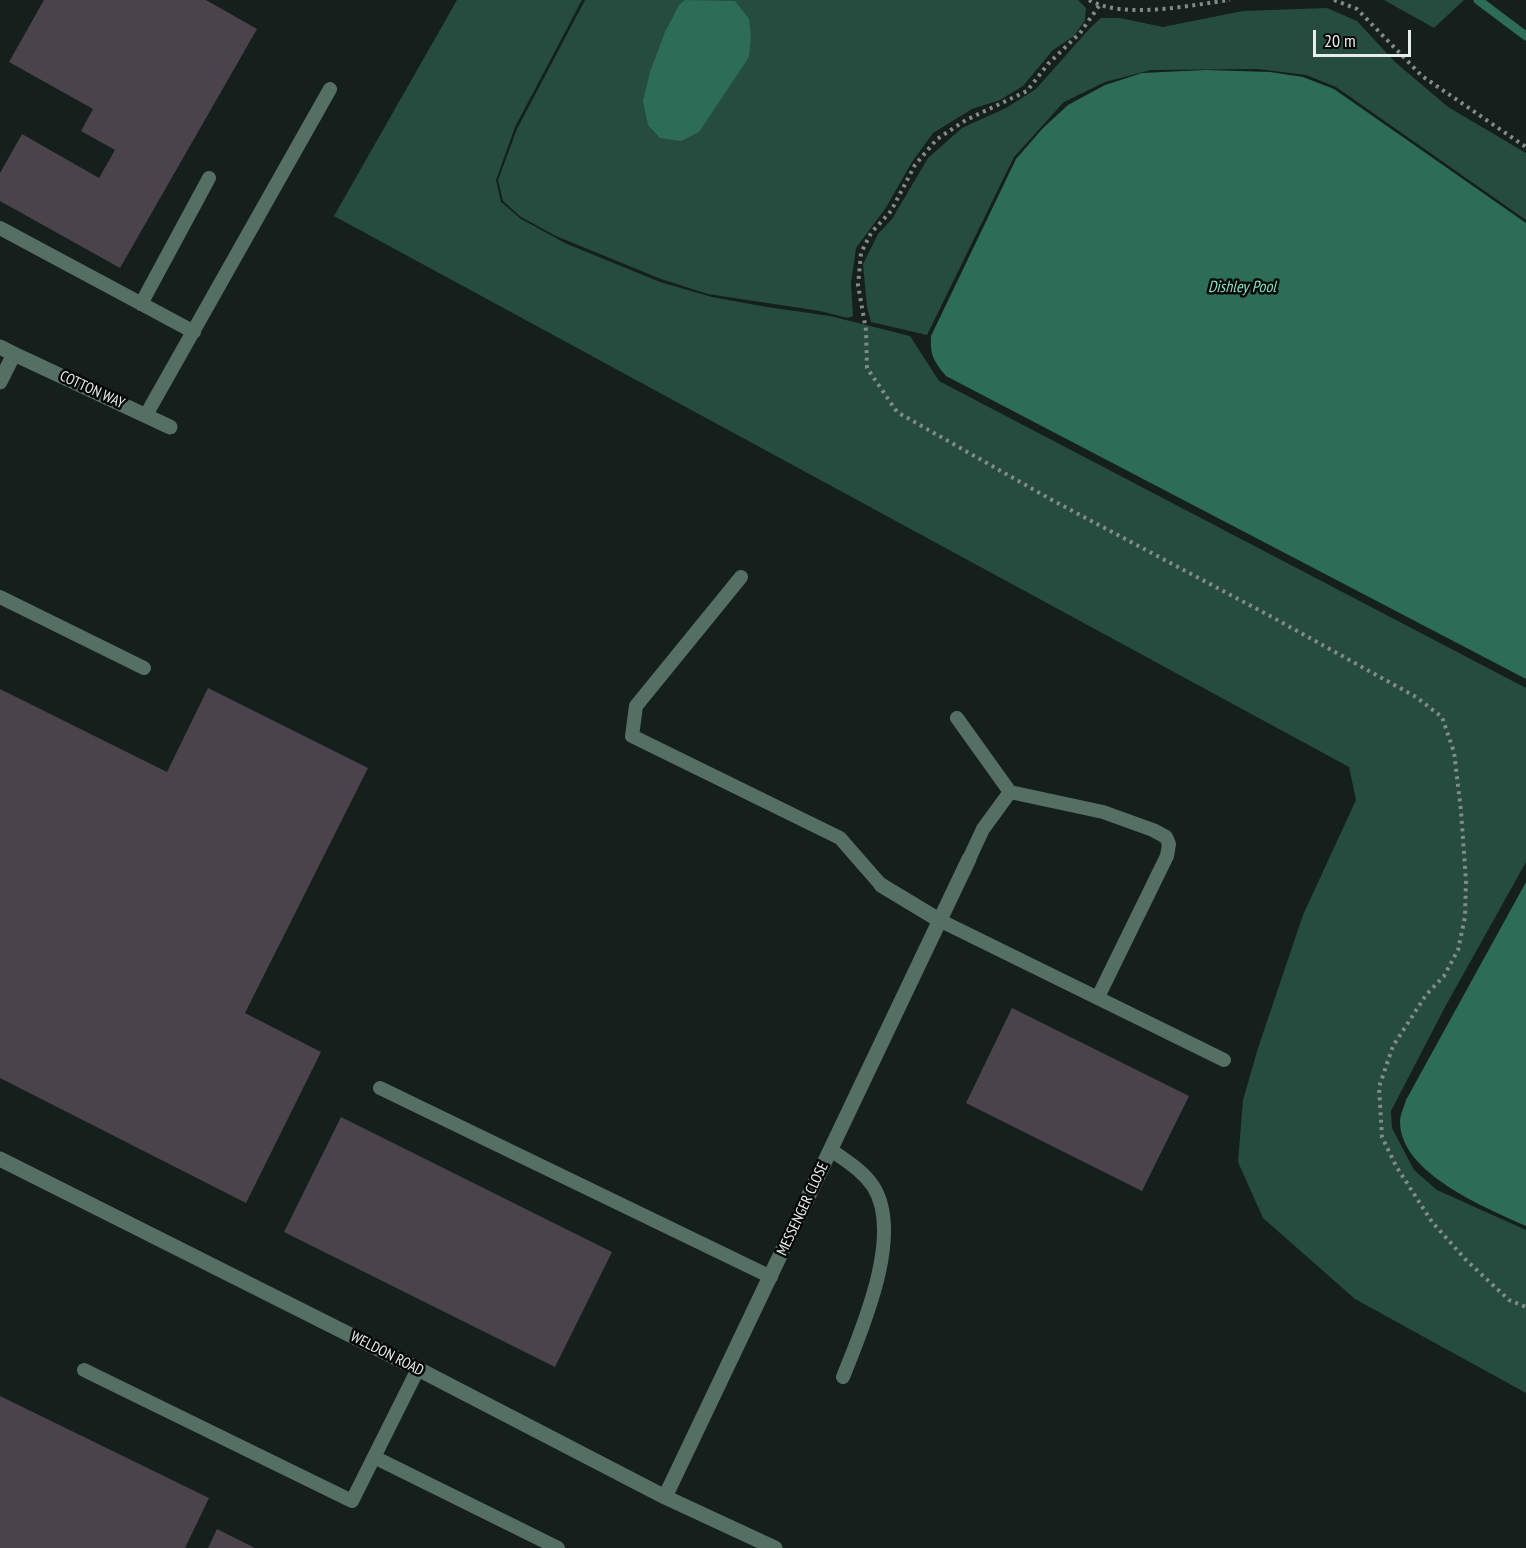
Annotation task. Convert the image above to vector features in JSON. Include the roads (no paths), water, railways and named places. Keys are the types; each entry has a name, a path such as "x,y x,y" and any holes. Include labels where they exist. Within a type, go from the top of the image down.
{"street":[{"name":"COTTON WAY","path":"0,382 7,350 170,427"},
{"name":"MESSENGER CLOSE","path":"665,1497 969,859"},
{"path":"881,885 939,920"},
{"name":"WELDON ROAD","path":"0,1159 418,1369 665,1497 775,1548"}],"lane":[{"path":"146,415 330,89"},
{"path":"141,304 209,178"},
{"path":"0,228 194,332"},
{"path":"741,577 636,706 632,736 840,838 881,885"},
{"path":"0,597 144,668"},
{"path":"957,718 1010,792 1103,812 1166,837 1169,844 1167,856 1098,998"},
{"path":"969,859 983,829 1010,792"},
{"path":"939,920 1224,1060"},
{"path":"380,1088 771,1277"},
{"path":"831,1150 858,1168 874,1187 882,1210 884,1239 879,1277 862,1330 843,1377"},
{"path":"84,1370 352,1501 418,1369"},
{"path":"374,1456 558,1548"}],"water":[{"path":"685,0 735,1 749,19 751,37 749,57 699,132 681,141 660,138 648,125 643,101 650,72 665,32 679,5"},
{"name":"Dishley Pool","path":"1206,70 1270,72 1303,77 1334,89 1526,223 1526,679 946,376 936,362 931,349 931,336 1016,159 1043,128 1068,105 1105,85 1142,73"},
{"path":"1526,882 1526,1226 1469,1199 1429,1173 1414,1157 1404,1140 1400,1122 1406,1100"}],"waterway":[{"path":"1478,0 1526,36"}]}
